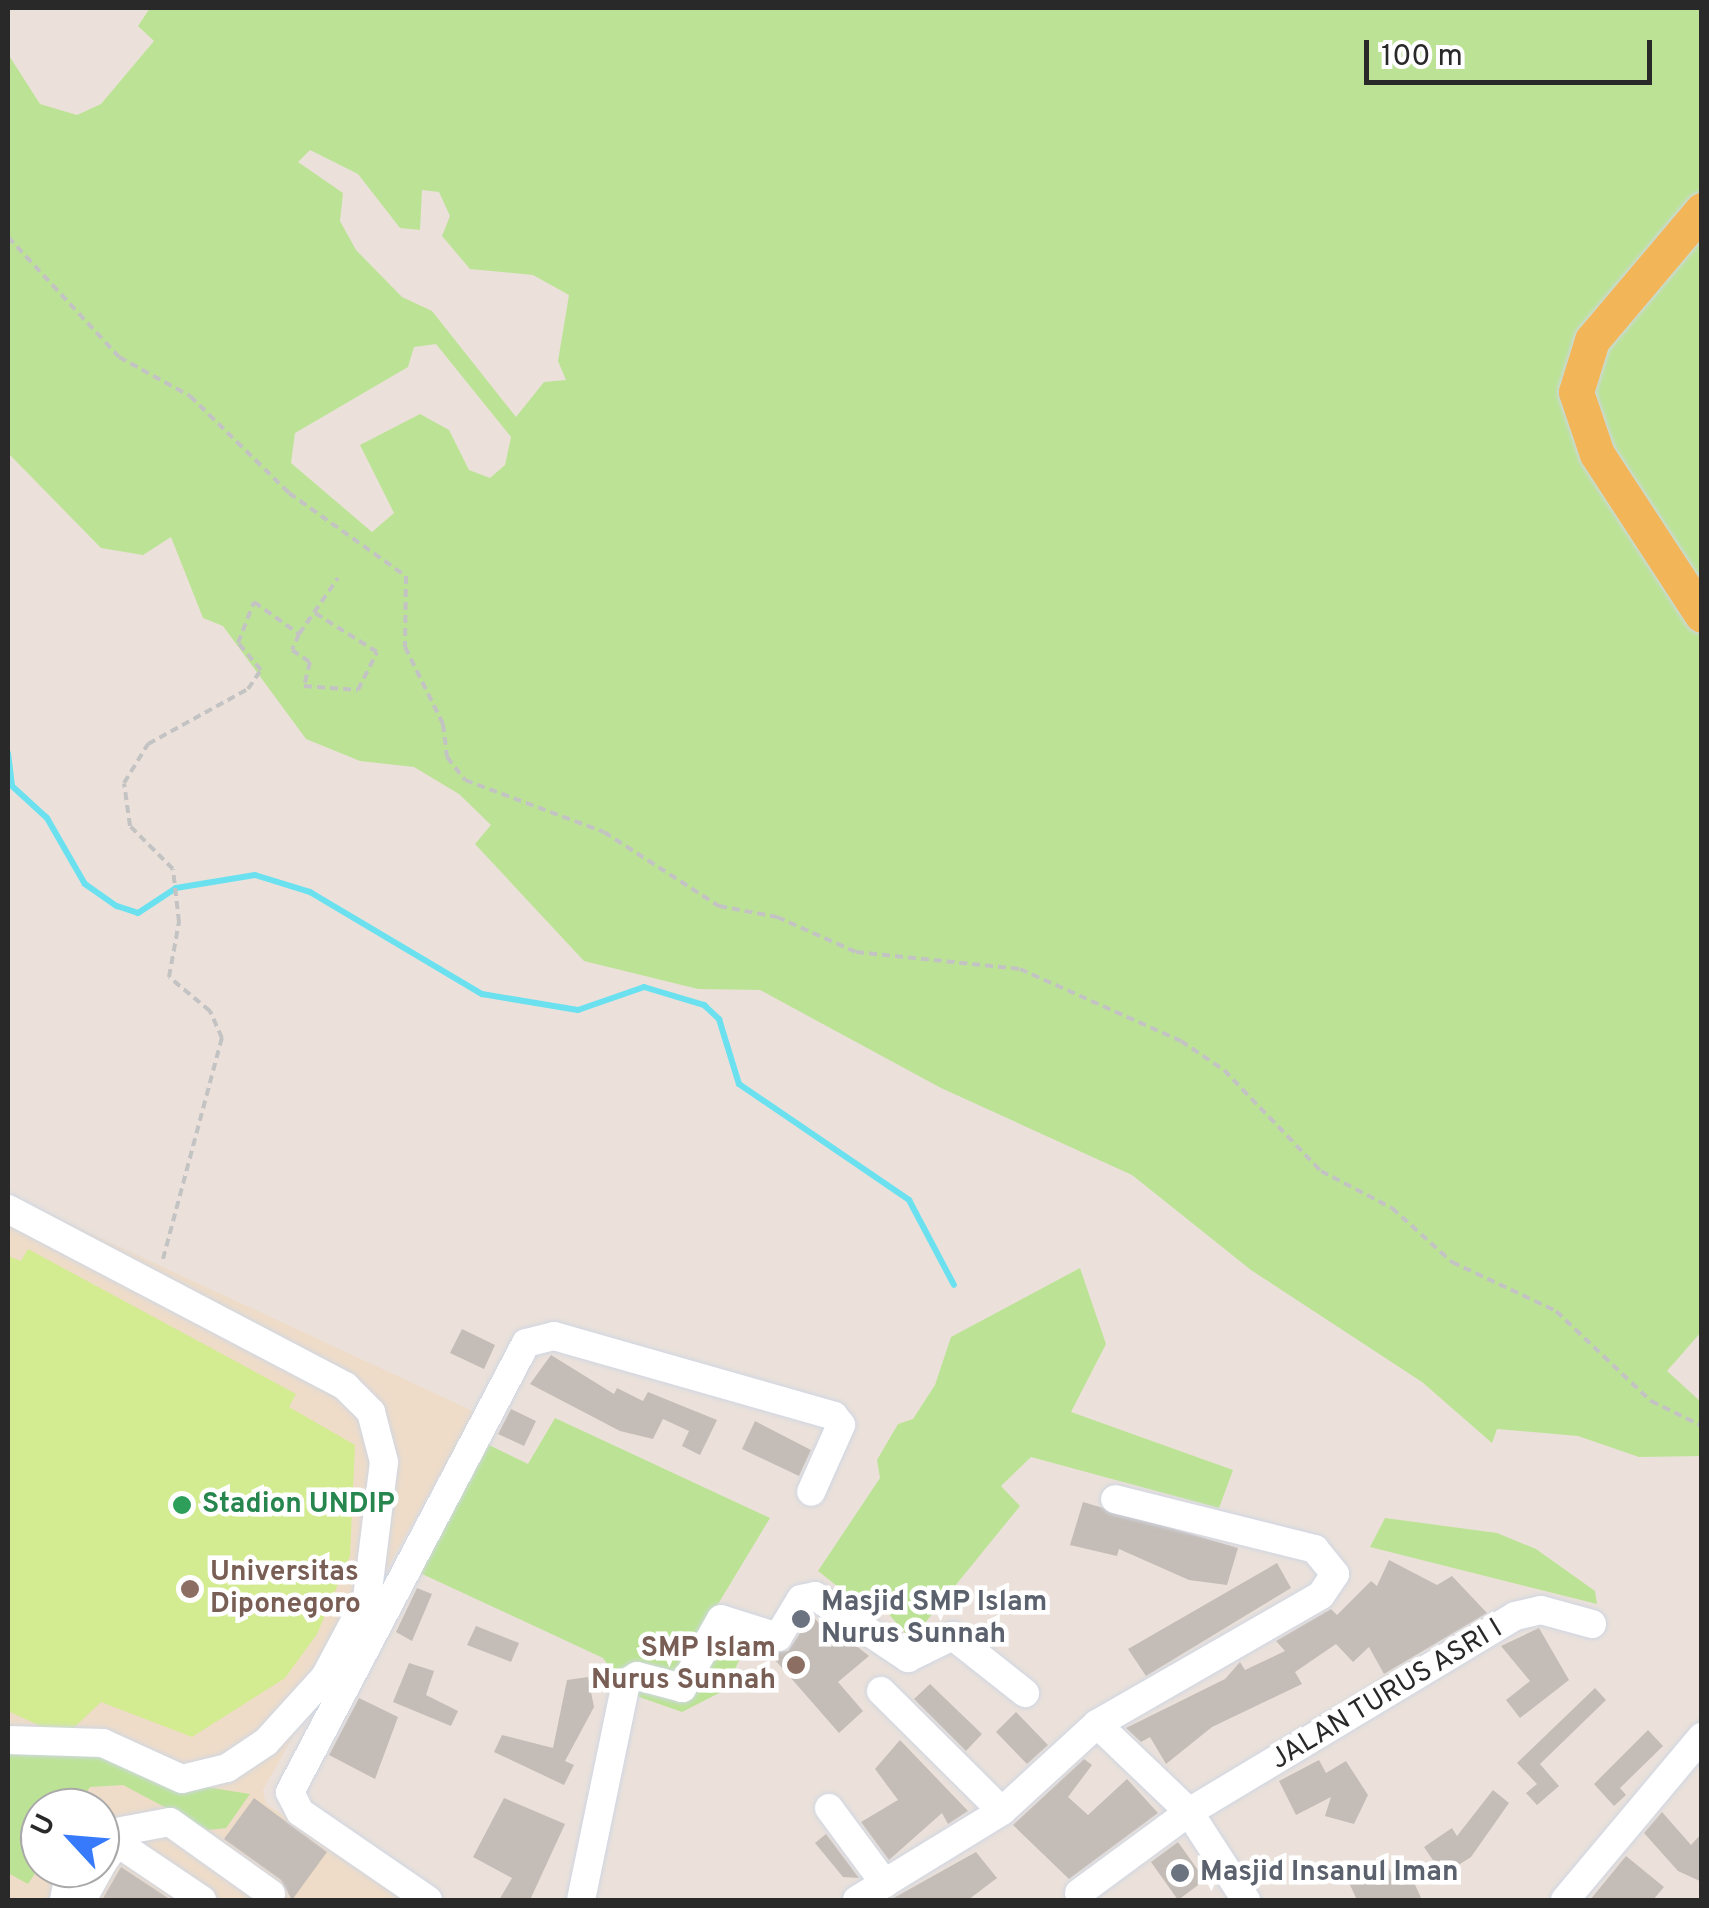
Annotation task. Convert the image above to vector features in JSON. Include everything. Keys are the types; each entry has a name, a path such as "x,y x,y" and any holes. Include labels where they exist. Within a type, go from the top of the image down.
{"main road":[{"path":"1702,210 1592,340 1576,392 1597,454 1702,615"}],"street":[{"path":"8,1209 345,1386 371,1412 384,1462 367,1598 326,1678 266,1742 226,1768 182,1779 103,1743 8,1740"},
{"path":"428,1900 300,1812 290,1792 526,1343 554,1336 834,1416 841,1425 811,1492"},
{"path":"857,1900 1002,1811 1097,1724 1321,1595 1335,1574 1315,1549 1115,1499"},
{"path":"581,1900 626,1683 638,1676 682,1688 721,1618 778,1637 801,1599 816,1596 908,1658 953,1636 1025,1693"},
{"name":"JALAN TURUS ASRI I","path":"1079,1893 1190,1812 1515,1616 1541,1610 1592,1624"},
{"path":"881,1691 1002,1811"},
{"path":"1097,1724 1190,1812 1246,1900"},
{"path":"1565,1900 1702,1737"},
{"path":"829,1808 885,1884"},
{"path":"120,1830 160,1819 252,1892"},
{"path":"120,1852 125,1848 202,1900"}],"path":[{"path":"8,237 119,357 190,396 289,493 406,576 405,647 443,724 452,768 466,780 604,832 720,906 777,916 856,952 1020,969 1181,1041 1224,1070 1321,1172 1392,1208 1452,1262 1556,1311 1651,1401 1702,1426"},
{"path":"315,613 376,652 366,680 343,695 304,686 310,662 292,650 299,634 338,578"},
{"path":"163,1259 222,1038 210,1012 169,977 179,922 170,891 173,868 121,806 141,750 248,689 262,670 238,644 254,602 299,634"}],"shaded area":[{"name":"Universitas Diponegoro","path":"8,1195 475,1412 263,1790 266,1804 411,1900 8,1900"}],"green space":[{"path":"150,8 1701,8 1702,1331 1667,1371 1701,1402 1701,1456 1639,1457 1578,1436 1497,1429 1492,1443 1422,1382 1251,1270 1132,1175 941,1088 760,990 698,989 584,961 475,844 491,825 459,794 414,767 360,761 306,739 223,626 203,618 171,537 143,555 101,548 8,453 8,54 40,104 77,115 101,104 154,41 138,26","holes":["310,150 358,174 400,228 420,230 422,190 439,192 450,216 442,236 470,269 533,275 569,295 558,361 566,380 544,382 516,417 432,311 402,297 356,250 340,221 343,193 298,162","436,344 511,437 505,465 490,478 469,470 449,430 420,414 360,445 394,513 372,532 291,463 295,433 408,367 414,347"]},
{"name":"Stadion UNDIP","path":"28,1249 296,1394 289,1407 355,1445 350,1556 317,1634 285,1678 192,1737 101,1702 64,1737 8,1711 8,1256 21,1261"},
{"path":"1080,1268 1106,1344 1071,1412 1233,1470 1219,1508 1031,1457 1001,1486 1020,1506 911,1640 881,1605 856,1601 818,1571 880,1478 877,1460 898,1424 913,1419 935,1385 951,1337"},
{"path":"555,1418 770,1518 715,1609 753,1631 725,1690 682,1712 628,1693 603,1658 420,1573 489,1445 528,1464"},
{"path":"1385,1518 1497,1533 1536,1549 1595,1591 1597,1604 1370,1547"},
{"path":"8,1724 174,1782 250,1794 226,1828 208,1830 123,1785 20,1788 20,1880 8,1873"}],"building":[{"path":"462,1329 495,1345 484,1369 450,1353"},
{"path":"551,1355 614,1394 617,1388 643,1401 648,1392 717,1420 700,1455 682,1446 689,1431 663,1419 653,1439 620,1431 530,1384"},
{"path":"511,1409 536,1421 524,1446 498,1434"},
{"path":"755,1421 811,1450 799,1476 742,1449"},
{"path":"1083,1502 1238,1548 1227,1585 1189,1580 1119,1549 1117,1556 1070,1545"},
{"path":"1389,1560 1437,1585 1452,1576 1487,1613 1384,1674 1369,1647 1353,1662 1336,1644 1295,1672 1302,1684 1212,1727 1166,1764 1150,1737 1141,1742 1126,1728 1225,1679 1240,1662 1245,1670 1285,1651 1276,1641 1331,1609 1337,1615 1371,1581 1377,1586"},
{"path":"1277,1563 1291,1588 1146,1676 1128,1649"},
{"path":"417,1588 432,1594 412,1641 396,1632"},
{"path":"812,1615 839,1647 848,1639 869,1656 838,1682 863,1711 839,1733 769,1653 788,1651"},
{"path":"476,1626 519,1643 511,1662 467,1645"},
{"path":"1539,1628 1569,1680 1520,1718 1506,1700 1530,1681 1501,1646"},
{"path":"409,1663 434,1671 426,1695 458,1711 451,1726 393,1702"},
{"path":"588,1677 594,1707 565,1761 574,1765 564,1785 494,1752 502,1735 553,1748 567,1680"},
{"path":"930,1684 982,1734 966,1751 914,1699"},
{"path":"1595,1688 1606,1700 1540,1764 1559,1786 1537,1805 1526,1793 1537,1784 1517,1763"},
{"path":"359,1698 398,1717 375,1779 329,1755"},
{"path":"1016,1712 1048,1745 1027,1764 996,1732"},
{"path":"1648,1730 1663,1746 1620,1788 1626,1795 1614,1806 1594,1784"},
{"path":"900,1740 968,1811 948,1824 942,1813 889,1860 861,1822 898,1800 875,1769"},
{"path":"1084,1759 1092,1765 1068,1797 1088,1815 1127,1779 1158,1813 1069,1879 1013,1825"},
{"path":"1319,1760 1326,1773 1346,1761 1368,1795 1354,1824 1325,1816 1331,1797 1296,1815 1279,1781"},
{"path":"1493,1790 1509,1803 1471,1857 1443,1875 1424,1847 1452,1828 1457,1836"},
{"path":"254,1798 327,1852 292,1900 281,1880 224,1839"},
{"path":"504,1798 565,1824 530,1900 499,1900 512,1878 473,1857"},
{"path":"1662,1812 1691,1845 1702,1833 1702,1882 1678,1871 1644,1833"},
{"path":"826,1834 859,1878 843,1877 815,1843"},
{"name":"Masjid Insanul Iman","path":"1178,1842 1205,1880 1178,1900 1151,1862"},
{"path":"976,1852 997,1878 968,1900 890,1900"},
{"path":"1626,1856 1664,1887 1653,1900 1590,1900"},
{"path":"1384,1857 1395,1883 1411,1876 1422,1900 1357,1900 1345,1874"},
{"path":"120,1869 171,1900 102,1900 109,1888 120,1888"}],"waterway":[{"path":"8,753 12,786 47,818 85,884 117,906 138,913 176,888 255,875 310,892 482,994 578,1010 644,987 704,1005 719,1019 739,1084 909,1200 954,1285"}],"place":[{"name":"Stadion UNDIP","path":"182,1505"},
{"name":"Universitas Diponegoro","path":"190,1589"},
{"name":"Masjid SMP Islam Nurus Sunnah","path":"801,1619"},
{"name":"SMP Islam Nurus Sunnah","path":"796,1665"},
{"name":"Masjid Insanul Iman","path":"1180,1873"}]}
